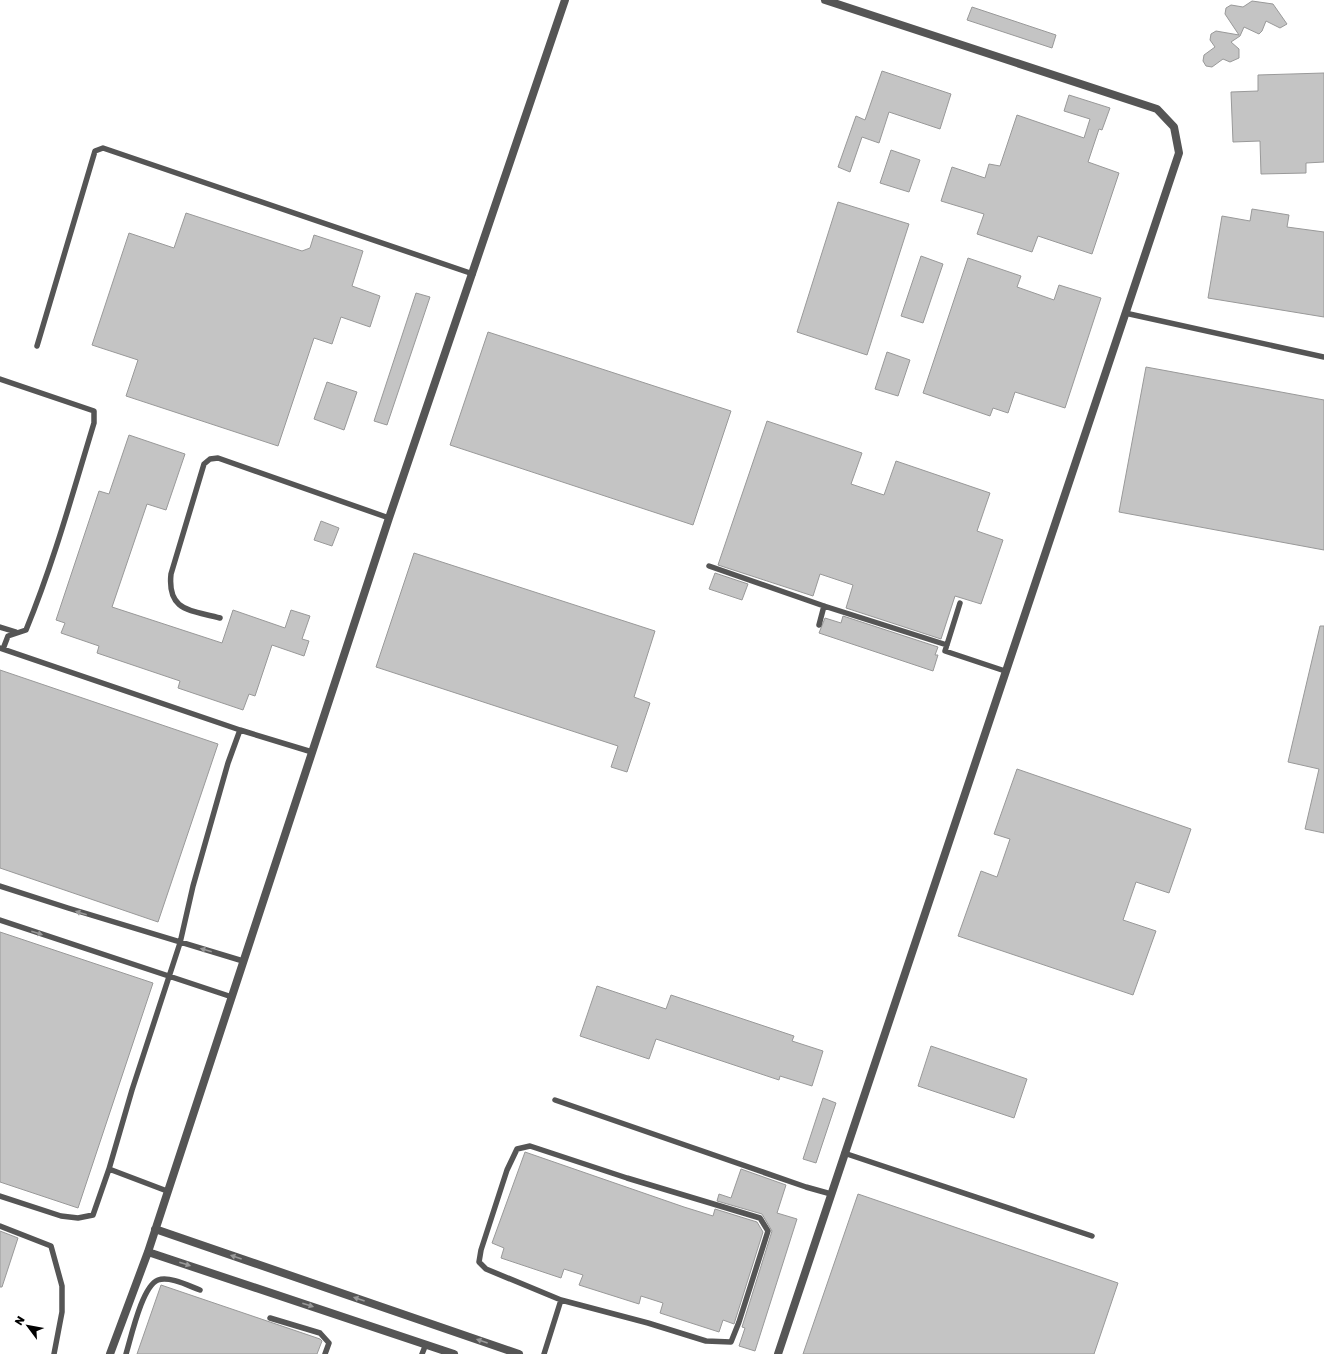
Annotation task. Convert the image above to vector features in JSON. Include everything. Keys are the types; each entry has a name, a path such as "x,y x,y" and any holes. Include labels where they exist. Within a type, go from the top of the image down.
{"street":[{"path":"110,1354 148,1252 389,518 565,0"},
{"path":"778,1354 830,1194 1179,153 1174,127 1157,109 825,0"},
{"path":"155,1229 519,1354"},
{"path":"148,1252 454,1354"}],"lane":[{"path":"38,346 96,151 103,148 472,274"},
{"path":"1125,312 1324,358"},
{"path":"0,379 94,411 94,423 58,542 26,630 16,632 8,636 2,649 240,730 312,752"},
{"path":"220,618 182,608 172,598 169,587 171,574 204,464 210,459 218,458 389,518"},
{"path":"709,566 824,606 947,645"},
{"path":"960,604 945,651 1005,671"},
{"path":"819,625 824,606"},
{"path":"0,627 16,632"},
{"path":"0,1196 61,1216 78,1218 93,1215 110,1169 132,1090 170,976 180,943 193,886 228,763 240,730"},
{"path":"0,886 180,943 243,961"},
{"path":"0,920 232,997"},
{"path":"556,1100 830,1194"},
{"path":"530,1146 627,1178 760,1218 768,1231 731,1342 706,1342 648,1323 561,1300 486,1269 479,1262 481,1250 507,1170 517,1149 530,1146"},
{"path":"844,1153 1092,1236"},
{"path":"110,1169 167,1191"},
{"path":"0,1226 51,1246 62,1286 62,1312 54,1354"},
{"path":"126,1354 145,1295 151,1285 158,1280 170,1280 200,1290"},
{"path":"544,1354 561,1300"},
{"path":"270,1318 320,1333 329,1343 325,1354"},
{"path":"422,1354 426,1344"}],"building":[{"path":"1252,1 1273,4 1287,24 1280,28 1266,21 1262,31 1259,34 1244,27 1240,36 1231,42 1239,49 1239,58 1230,62 1223,59 1212,67 1206,66 1203,61 1204,55 1215,47 1210,40 1211,34 1216,31 1239,35 1225,14 1226,8 1231,5 1243,7"},
{"path":"972,7 1056,35 1052,48 967,20"},
{"path":"882,71 951,94 940,129 889,112 879,143 862,137 850,172 838,167 856,116 865,120"},
{"path":"1324,73 1324,162 1306,163 1306,173 1261,174 1260,141 1233,142 1231,92 1258,91 1258,75"},
{"path":"1069,95 1110,108 1102,130 1099,129 1088,162 1119,173 1092,254 1038,236 1032,252 977,234 984,214 941,201 952,167 985,178 989,164 1000,166 1017,115 1084,138 1090,119 1064,111"},
{"path":"891,150 920,160 909,192 880,183"},
{"path":"838,202 909,224 867,355 797,332"},
{"path":"1252,209 1289,215 1287,227 1324,232 1324,317 1208,298 1222,216 1250,221"},
{"path":"186,213 302,251 310,248 314,235 363,251 352,286 380,296 370,327 341,317 332,344 314,338 278,446 126,396 138,360 92,345 129,233 174,248"},
{"path":"921,256 943,264 923,323 901,316"},
{"path":"968,258 1021,276 1017,287 1054,300 1059,285 1101,298 1065,408 1015,392 1008,413 993,408 990,416 923,393"},
{"path":"416,293 430,297 387,425 374,421"},
{"path":"488,332 731,411 693,525 450,445"},
{"path":"887,352 910,360 898,396 875,389"},
{"path":"1146,367 1324,400 1324,550 1119,512"},
{"path":"327,382 357,392 344,430 314,419"},
{"path":"767,421 862,453 851,484 884,495 896,461 990,493 977,531 1003,540 981,604 955,596 941,639 846,608 853,585 820,574 813,596 718,565"},
{"path":"129,435 185,454 166,510 147,504 112,607 222,643 233,610 285,628 291,610 310,616 302,639 309,641 304,656 272,645 255,696 249,694 243,710 178,688 180,681 97,653 99,646 61,633 65,623 56,620 99,491 109,494"},
{"path":"321,521 339,528 332,546 314,540"},
{"path":"414,553 655,631 634,697 650,703 627,772 611,767 618,746 376,667"},
{"path":"715,573 748,584 742,600 709,589"},
{"path":"843,616 938,647 935,655 938,655 933,671 819,633 825,618 841,623"},
{"path":"1320,626 1324,626 1324,833 1305,829 1319,769 1288,762"},
{"path":"0,670 218,744 158,922 0,868"},
{"path":"1017,769 1191,829 1169,893 1136,882 1123,920 1156,931 1133,995 958,936 981,871 997,877 1010,839 994,834"},
{"path":"0,932 153,983 78,1208 0,1182"},
{"path":"597,986 666,1009 671,995 794,1036 792,1041 823,1051 812,1086 780,1076 779,1080 656,1039 649,1059 580,1036"},
{"path":"931,1046 1027,1079 1014,1118 918,1086"},
{"path":"823,1098 836,1103 816,1163 803,1159"},
{"path":"525,1152 713,1216 715,1209 757,1222 763,1232 734,1324 723,1320 719,1332 660,1313 663,1303 641,1296 639,1304 579,1285 583,1275 564,1269 561,1278 501,1258 504,1248 492,1243"},
{"path":"741,1169 786,1185 777,1213 797,1219 755,1351 739,1346 745,1328 742,1327 772,1231 762,1214 717,1201 719,1194 731,1198"},
{"path":"858,1194 1118,1283 1094,1354 803,1354"},
{"path":"0,1231 18,1238 2,1287 0,1287"},
{"path":"161,1285 320,1339 322,1341 317,1354 137,1354"}]}
